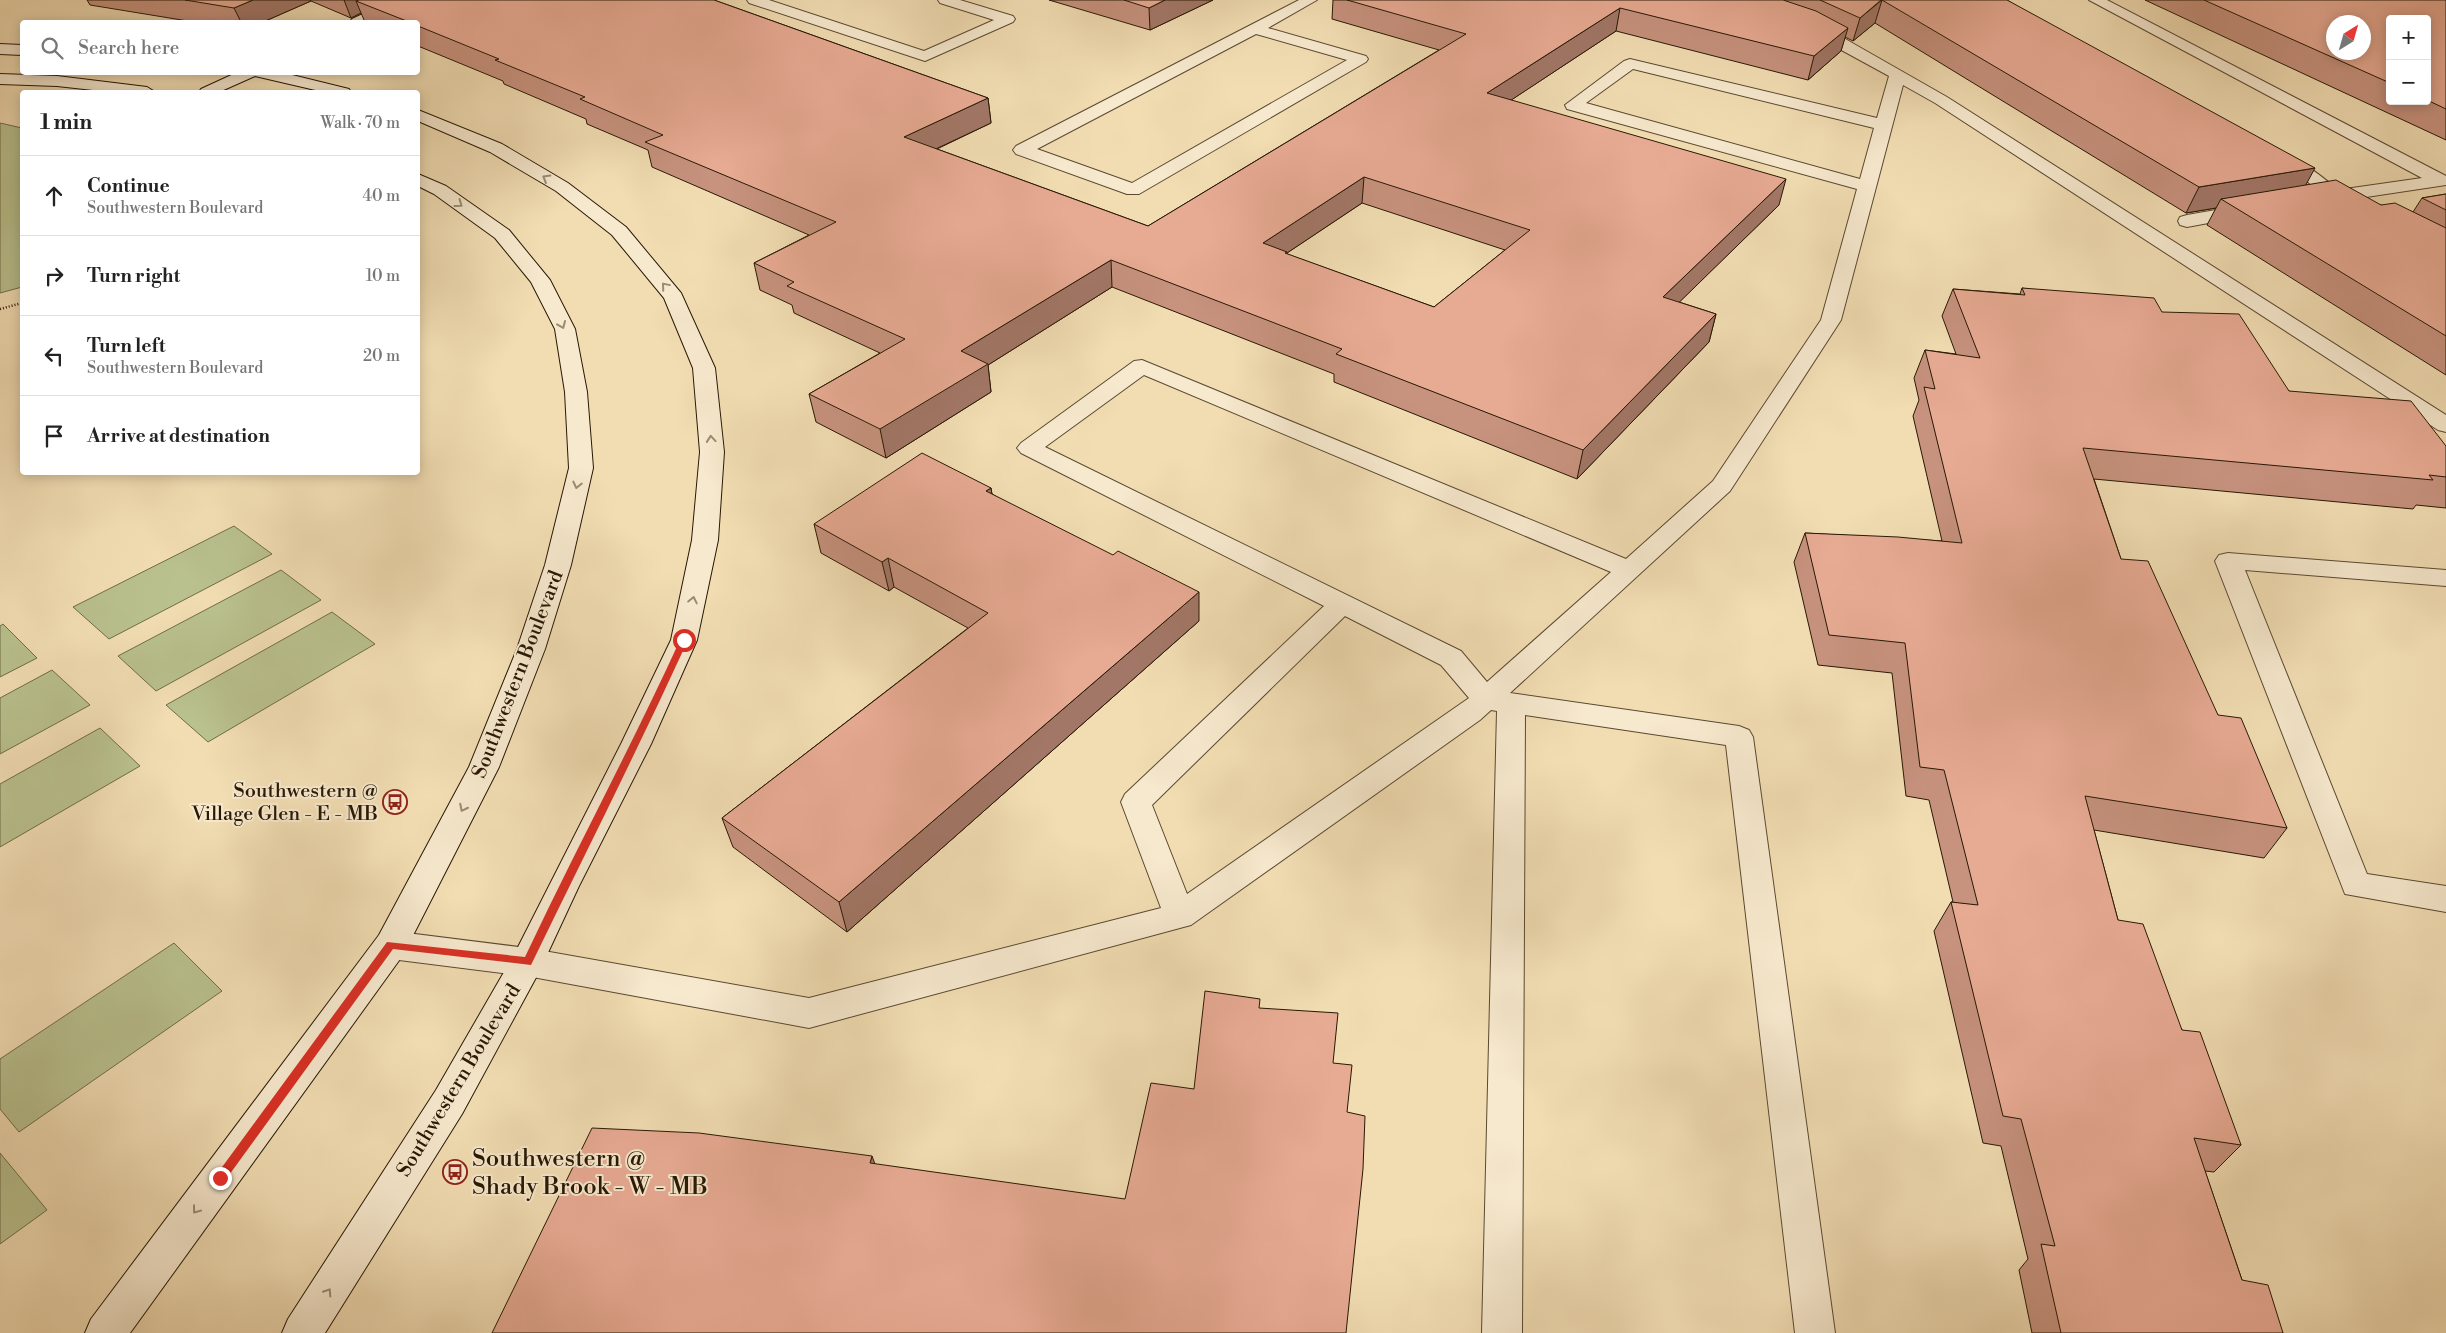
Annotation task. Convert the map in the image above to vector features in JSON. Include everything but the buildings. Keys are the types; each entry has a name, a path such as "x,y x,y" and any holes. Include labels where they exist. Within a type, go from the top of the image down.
{"street":[{"path":"361,20 405,0"},
{"path":"754,0 925,56 1008,19 946,0"},
{"path":"1254,29 1360,59 1133,190 1022,150 1254,29 1310,0"},
{"path":"2096,0 2441,181 2305,201"},
{"path":"1792,22 1828,35 1941,100 2446,425"},
{"path":"0,49 20,50"},
{"path":"1867,186 1572,104 1630,64 1883,125"},
{"path":"391,945 527,962 809,1013 1180,916 1470,713 1498,701 1630,570 1722,486 1831,320 1897,74"},
{"path":"212,90 245,75"},
{"path":"270,75 334,90"},
{"path":"0,79 57,82 129,90"},
{"name":"Southwestern Boulevard","path":"302,1333 450,1102 527,962 563,886 636,744 684,640 705,540 712,452 704,368 674,297 619,231 562,187 496,148 420,116"},
{"path":"2262,150 2314,178 2334,196 2360,210"},
{"name":"Southwestern Boulevard","path":"105,1333 391,945 484,767 530,649 558,565 581,468 576,392 565,329 540,280 502,234 440,190 420,180"},
{"path":"2187,221 2266,208"},
{"path":"1630,570 1142,366 1029,448 1451,658 1498,701 1739,737 1815,1333"},
{"path":"2446,578 2228,561 2356,885 2446,898"},
{"path":"1180,916 1136,802 1342,604"},
{"path":"1498,701 1502,1333"}],"path":[{"path":"0,309 20,303"}],"green space":[{"path":"0,123 20,128 20,288 0,293"},
{"path":"234,526 272,554 109,639 73,607"},
{"path":"281,570 321,600 156,691 118,656"},
{"path":"332,612 375,644 208,742 166,705"},
{"path":"3,624 37,658 0,677 0,626"},
{"path":"52,670 90,705 0,754 0,698"},
{"path":"100,728 140,766 0,847 0,784"},
{"path":"174,943 222,991 19,1132 0,1109 0,1059"},
{"path":"0,1153 47,1210 0,1244"}],"place":[{"name":"Southwestern @ Village Glen - E - MB","path":"395,802"},
{"name":"Southwestern @ Shady Brook - W - MB","path":"455,1172"}],"route":[{"path":"220,1178 391,945 527,962 563,886 636,744 684,640"}]}
